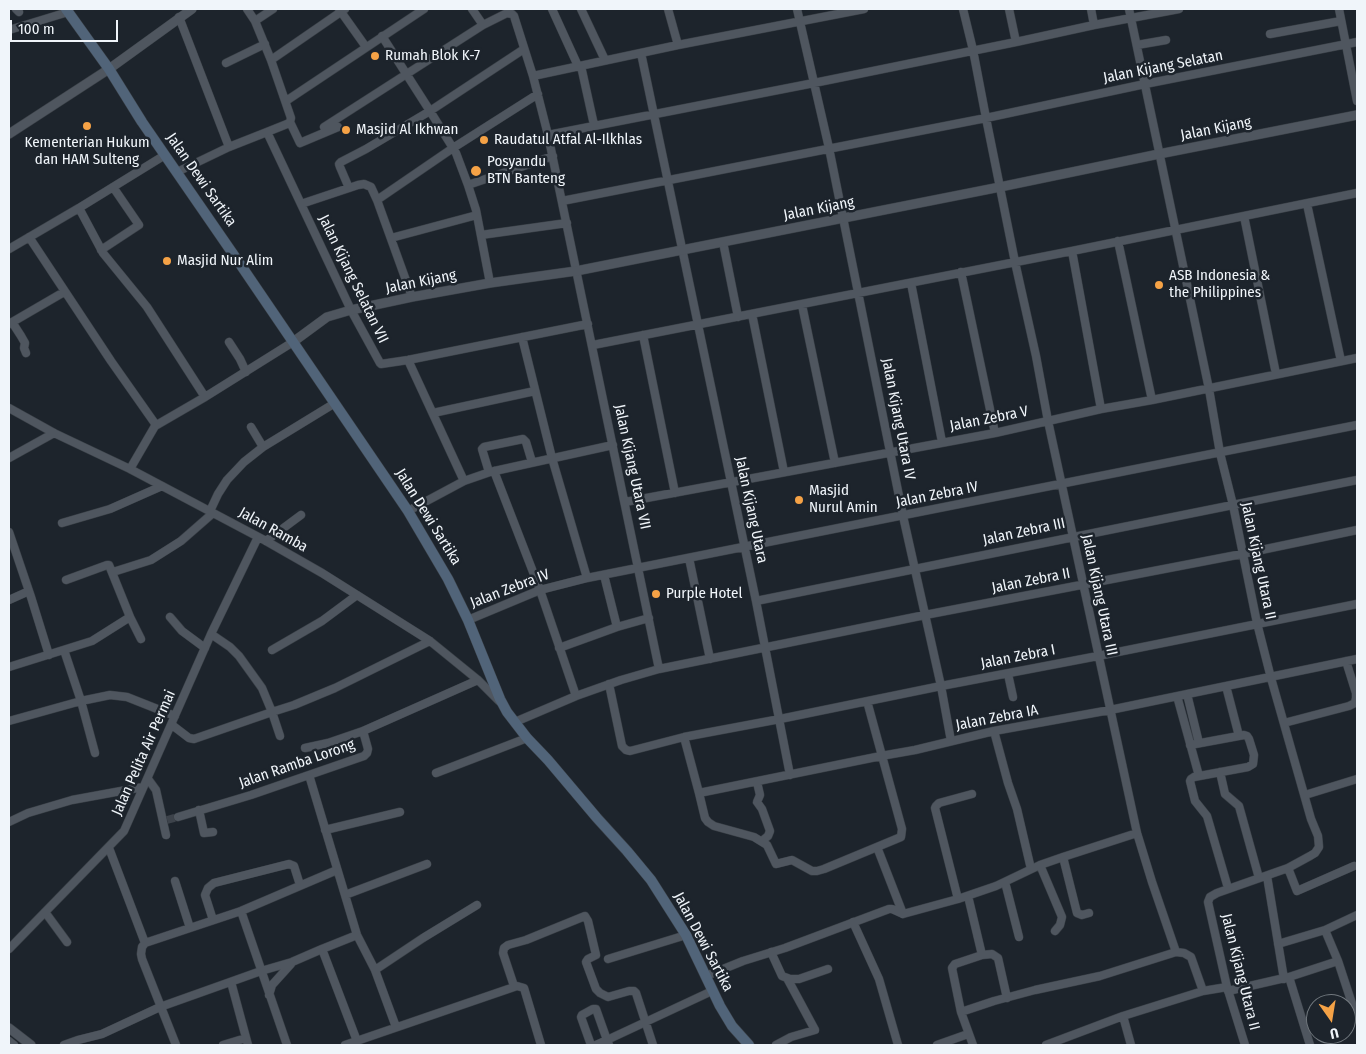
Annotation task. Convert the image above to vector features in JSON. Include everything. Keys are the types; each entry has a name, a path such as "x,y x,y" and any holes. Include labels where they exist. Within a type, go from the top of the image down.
{"main road":[{"name":"Jalan Dewi Sartika","path":"67,10 109,68 142,122 408,511 444,572 468,620 504,706 514,722 651,880 686,935 712,991 732,1026 749,1045"}],"street":[{"path":"9,134 109,68 192,9"},
{"path":"247,9 255,21 272,60 291,118 290,122 300,144 338,127"},
{"path":"255,21 273,9"},
{"path":"286,101 424,9"},
{"path":"472,9 483,25"},
{"path":"552,9 580,66 594,125"},
{"path":"581,9 605,60"},
{"path":"668,9 678,45"},
{"path":"797,9 829,148 843,219"},
{"path":"533,76 678,45 864,9"},
{"path":"962,9 973,50 1000,187"},
{"path":"1009,9 1016,42"},
{"path":"1091,9 1094,25"},
{"name":"Jalan Kijang Utara II","path":"1129,9 1257,623 1304,795 1318,836 1319,847 1315,853 1288,868 1228,888 1213,895 1208,902 1228,989 1245,1045"},
{"path":"548,135 1179,9"},
{"path":"1339,9 1357,101"},
{"path":"9,30 67,10"},
{"path":"272,60 342,10 366,48"},
{"path":"324,127 483,25 506,14 512,14 538,94 576,271"},
{"path":"179,17 229,147"},
{"path":"1270,34 1341,20"},
{"path":"382,36 453,148 468,185 477,215 490,283"},
{"path":"1137,45 1166,40"},
{"name":"Jalan Kijang Selatan","path":"562,201 986,118 1357,42"},
{"path":"226,63 265,44"},
{"path":"349,188 339,165 341,162 430,111 524,49"},
{"path":"641,53 683,250"},
{"path":"378,200 453,148 538,94"},
{"name":"Jalan Kijang","path":"294,342 327,317 351,310 490,283 576,271 1357,115"},
{"path":"177,172 229,147 290,122"},
{"name":"Jalan Kijang Selatan VII","path":"267,132 351,310 380,363 387,364 588,324"},
{"path":"9,249 165,155"},
{"path":"468,185 552,156"},
{"path":"301,204 362,184 367,184 371,187 378,200 412,297"},
{"path":"101,250 139,225 113,187"},
{"name":"Jalan Kijang Utara III","path":"1000,187 1048,421 1137,833 1176,952"},
{"path":"592,345 802,305 1357,193"},
{"path":"1307,204 1341,361"},
{"path":"78,208 101,250 147,307 205,397"},
{"path":"391,238 477,215"},
{"path":"1244,216 1276,374"},
{"name":"Jalan Kijang Utara IV","path":"843,219 951,741"},
{"path":"481,236 567,223"},
{"path":"29,237 111,362 156,425"},
{"path":"1118,241 1152,400"},
{"path":"723,242 738,317"},
{"name":"Jalan Kijang Utara","path":"683,250 766,648 790,774"},
{"path":"1072,251 1101,409"},
{"name":"Jalan Kijang Utara VII","path":"576,271 659,669"},
{"path":"962,272 995,433"},
{"path":"910,283 942,442"},
{"path":"26,353 25,343 10,323 64,292"},
{"path":"802,305 835,463"},
{"path":"752,314 784,472"},
{"path":"642,336 675,493"},
{"path":"522,338 552,458 588,578"},
{"path":"229,342 240,358 246,372"},
{"path":"130,469 156,425 294,342"},
{"name":"Jalan Zebra V","path":"625,502 995,433 1101,409 1357,358"},
{"path":"408,360 464,481"},
{"path":"433,413 535,391"},
{"path":"113,572 150,560 181,541 212,512 218,494 227,480 244,462 263,447 335,403"},
{"name":"Jalan Ramba","path":"9,408 54,433 130,469 212,512 322,573 430,641 478,680 504,706"},
{"name":"Jalan Zebra IV","path":"468,620 540,590 588,578 1357,425"},
{"path":"252,427 263,447"},
{"path":"9,458 54,433"},
{"path":"532,462 526,442 523,439 482,449 540,590 576,696"},
{"path":"408,511 464,481 492,471 612,445"},
{"name":"Jalan Zebra III","path":"756,601 1357,480"},
{"path":"62,522 110,509 162,486"},
{"path":"262,539 301,515"},
{"name":"Jalan Zebra II","path":"514,722 576,696 632,676 659,669 1357,530"},
{"path":"9,532 49,655"},
{"name":"Jalan Pelita Air Permai","path":"9,949 124,831 211,634 262,539"},
{"path":"689,558 710,659"},
{"path":"66,580 107,564 110,566 130,617 141,639"},
{"path":"604,575 617,627"},
{"path":"9,600 29,591"},
{"path":"272,650 322,622 357,595"},
{"name":"Jalan Zebra I","path":"609,684 622,746 630,751 684,737 1357,604"},
{"path":"9,668 92,641 130,617"},
{"path":"170,617 182,631 205,648"},
{"path":"559,648 648,618"},
{"path":"211,634 230,647 262,690 280,736"},
{"path":"172,725 189,738 194,739 294,705 335,688 430,641"},
{"path":"64,650 82,701 95,753"},
{"name":"Jalan Zebra IA","path":"699,793 915,750 994,731 1110,710 1357,659"},
{"path":"1284,723 1349,706 1354,703 1356,693 1346,661"},
{"path":"1008,674 1013,698"},
{"name":"Jalan Ramba Lorong","path":"178,817 251,795 366,755 368,747 363,731 478,680"},
{"path":"1226,686 1238,736"},
{"path":"1187,694 1199,743"},
{"path":"9,721 82,701 110,696 125,697 175,716"},
{"path":"1177,696 1199,776"},
{"path":"684,737 705,818 708,822 714,826 754,837 767,845 776,864 792,860 812,871 817,871 901,837 902,830 866,701"},
{"path":"305,748 328,743 363,731"},
{"path":"994,731 1017,809 1031,869"},
{"path":"1190,745 1247,736 1254,755 1253,764 1248,767 1199,776 1192,778 1190,782 1195,801 1207,816 1228,888"},
{"path":"436,773 527,738"},
{"path":"1220,772 1225,794 1239,806 1263,877 1286,978 1310,1045"},
{"path":"309,775 357,935 375,970 396,1027"},
{"path":"148,779 156,790 166,835"},
{"path":"1304,795 1357,779"},
{"path":"757,782 760,795 757,802 762,809 770,831 762,842"},
{"path":"9,822 28,813 62,803 144,787"},
{"path":"958,899 935,808 939,803 972,794"},
{"path":"199,810 204,833 213,832"},
{"path":"325,830 400,812"},
{"path":"706,976 889,909 903,914 968,896 1063,856 1137,833"},
{"path":"878,847 903,914"},
{"path":"109,848 145,943"},
{"path":"1063,856 1077,913"},
{"path":"212,920 205,895 208,888 214,883 290,864 296,869 300,885"},
{"path":"344,895 427,864"},
{"path":"1040,865 1062,917 1056,931"},
{"path":"1288,868 1297,891 1354,866"},
{"path":"176,1045 142,959 142,947 145,943 241,911 337,870"},
{"path":"175,880 190,928"},
{"path":"1005,882 1019,937"},
{"path":"968,896 982,955"},
{"path":"375,970 477,905"},
{"path":"241,911 285,1045"},
{"path":"45,912 67,942"},
{"path":"1062,917 1077,913 1082,915 1089,913"},
{"path":"1278,944 1325,930 1357,914"},
{"path":"517,986 503,953 504,948 585,916 588,921 596,955 586,962 596,989 600,994 608,997 634,991 638,996 654,1045"},
{"path":"853,922 879,979 898,1045"},
{"path":"1325,930 1338,961 1357,1019"},
{"path":"64,1045 102,1034 160,1007 292,962 357,935"},
{"path":"608,958 686,935"},
{"path":"322,949 357,1041"},
{"path":"771,952 782,976 791,980 828,969"},
{"path":"962,1012 1007,998 1100,976 1176,952 1184,953 1191,957 1202,991"},
{"path":"973,1045 962,1012 953,966 982,955 992,954 998,958 1007,998"},
{"path":"1046,1045 1123,1016 1202,991 1228,989 1286,978 1338,961"},
{"path":"269,995 272,985 292,962"},
{"path":"776,1045 815,1030 786,978"},
{"path":"222,1045 247,1042 231,982"},
{"path":"345,1045 517,986 524,988 541,1045"},
{"path":"596,1045 608,1043 646,1022 712,991"},
{"path":"591,1045 581,1017 593,1009 596,1010 608,1043"},
{"path":"1123,1016 1131,1045"},
{"path":"9,1028 31,1045"},
{"path":"936,1045 968,1034"},
{"path":"9,1041 14,1045"}],"tunnel":[{"path":"167,820 178,817"}],"place":[{"name":"Rumah Blok K-7","path":"375,56"},
{"name":"Kementerian Hukum dan HAM Sulteng","path":"87,126"},
{"name":"Masjid Al Ikhwan","path":"346,130"},
{"name":"Raudatul Atfal Al-Ilkhlas","path":"484,140"},
{"name":"Posyandu BTN Banteng","path":"476,171"},
{"name":"Masjid Nur Alim","path":"167,261"},
{"name":"ASB Indonesia & the Philippines","path":"1159,285"},
{"name":"Masjid Nurul Amin","path":"799,500"},
{"name":"Purple Hotel","path":"656,594"}]}
